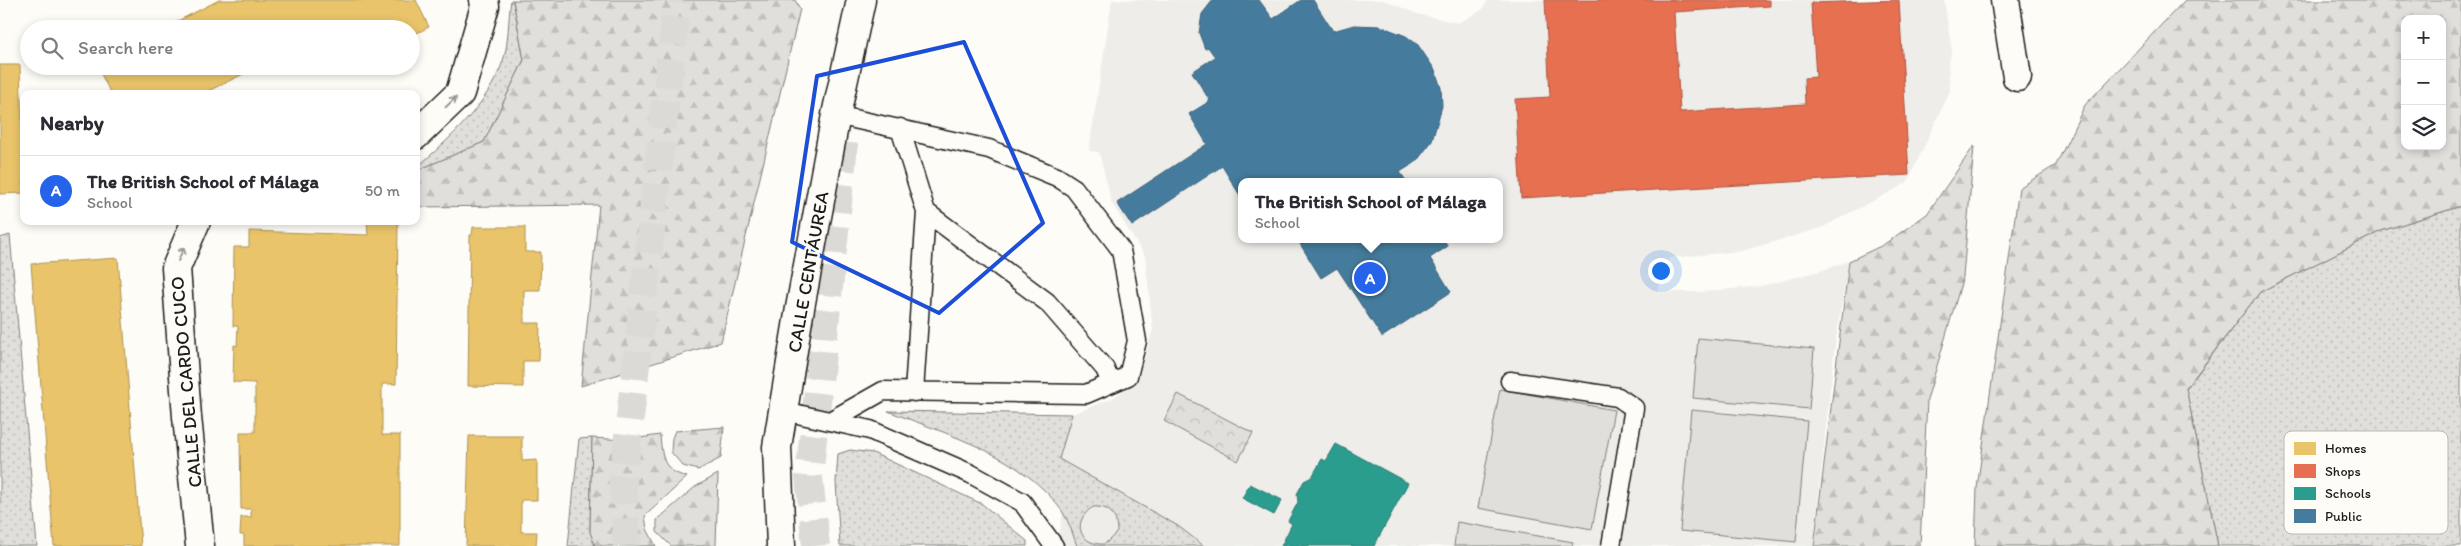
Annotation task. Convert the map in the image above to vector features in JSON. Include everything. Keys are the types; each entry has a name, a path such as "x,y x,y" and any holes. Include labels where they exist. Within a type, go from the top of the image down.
{"street":[{"path":"420,131 460,93 485,6 484,0"},
{"name":"CALLE CENTÁUREA","path":"781,546 778,447 800,308 836,115 861,0"},
{"path":"2005,0 2018,77"},
{"name":"CALLE DEL CARDO CUCO","path":"194,225 176,268 186,417 200,546"}],"lane":[{"path":"830,421 883,391 1086,394 1128,376 1137,342 1121,250 1074,188 1056,177 988,149 836,115"},
{"path":"900,128 926,212 914,392"},
{"path":"926,212 1047,302 1105,369 1111,383"},
{"path":"1510,381 1618,397 1634,408 1611,546"},
{"path":"784,411 870,430 971,474 1022,502 1054,546"}],"highlighted area":[{"path":"964,42 1043,223 939,313 792,242 817,76"}],"shaded area":[{"path":"1112,0 1384,0 1417,14 1458,23 1482,10 1488,0 1944,0 1952,51 1948,65 1950,91 1907,183 1821,228 1742,251 1669,258 1658,292 1700,292 1762,286 1820,271 1849,261 1835,344 1813,546 1057,546 1063,512 1058,459 1072,414 1111,399 1138,380 1153,329 1145,256 1112,204 1099,152 1089,151"}],"green space":[{"path":"511,0 513,0 524,60 484,142 420,169 420,164 455,133 488,92 503,61"},
{"path":"513,0 795,0 800,9 721,342 581,386 599,205 420,207 420,169 484,142 524,60"},
{"path":"2185,0 2461,0 2461,206 2381,231 2260,292 2186,388 2218,546 1975,546 1977,488 2019,188 2056,165 2085,105"},
{"path":"1974,146 1963,277 1927,400 1920,546 1814,546 1849,261 1883,245 1927,214"},
{"path":"2461,206 2461,546 2218,546 2186,389 2260,292 2381,231"},
{"path":"10,235 37,546 0,546 0,238"},
{"path":"1698,338 1814,349 1809,409 1693,398"},
{"path":"1500,389 1614,410 1592,529 1478,508"},
{"path":"1178,394 1253,433 1238,461 1164,421"},
{"path":"1691,410 1807,421 1796,542 1680,531"},
{"path":"888,411 1072,414 1059,459 1178,526 1204,546 1077,546 1062,511 1046,492 1027,475 983,449","holes":["1093,507 1108,510 1114,516 1117,526 1117,532 1105,544 1096,544 1089,541 1081,532 1080,525 1086,513"]},
{"path":"724,427 721,458 698,470 683,466 671,452 672,438 675,431"},
{"path":"660,435 663,457 668,467 687,477 645,516 647,529 656,546 595,546 590,532 592,438 626,440"},
{"path":"592,438 590,531 595,546 568,546 579,439"},
{"path":"850,450 873,453 982,504 1027,541 1027,546 840,546 836,482 838,454"},
{"path":"718,474 716,546 671,546 657,532 657,520 695,487"},
{"path":"1457,522 1573,542 1572,546 1454,546"}],"building: Homes":[{"path":"219,0 416,0 429,27 420,32 420,20 180,20"},
{"path":"0,65 20,65 20,193 0,194"},
{"path":"102,75 241,75 210,90 109,90"},
{"path":"367,225 398,225 396,384 382,384 382,435 400,435 400,546 244,546 244,535 240,535 241,517 251,517 251,509 241,509 240,432 255,432 255,383 233,382 234,345 237,346 238,326 233,326 234,247 249,247 249,231 368,235"},
{"path":"473,227 525,227 525,252 541,252 540,290 524,290 524,323 540,323 539,361 523,361 523,387 468,386 470,235 472,235"},
{"path":"118,258 141,546 54,546 31,264"},
{"path":"469,436 522,436 522,461 537,460 537,500 521,500 521,532 537,532 536,546 466,546"}],"building: Shops":[{"path":"1545,0 1770,0 1770,6 1674,12 1680,112 1805,104 1804,78 1816,77 1811,3 1899,0 1909,175 1521,198 1515,99 1550,97"}],"building: Schools":[{"path":"1336,444 1408,483 1374,546 1281,546 1292,524 1288,521 1298,502 1297,494 1304,481 1312,477 1322,459 1326,461"},
{"path":"1250,484 1282,500 1274,515 1242,498"}],"building: Public":[{"path":"1213,0 1259,0 1273,19 1301,0 1313,0 1333,31 1354,25 1380,26 1406,36 1418,45 1435,70 1441,88 1442,106 1432,141 1416,162 1400,172 1404,178 1238,178 1238,192 1222,166 1132,226 1117,203 1207,144 1189,114 1210,101 1192,72 1215,57 1208,47 1205,49 1199,33 1202,14"},
{"path":"1299,243 1446,243 1448,246 1430,258 1451,292 1382,337 1337,268 1321,278"}],"tunnel":[{"path":"627,546 623,481 677,0"},
{"path":"816,546 809,477 848,107"}],"place":[{"name":"The British School of Málaga","path":"1370,278"}]}
